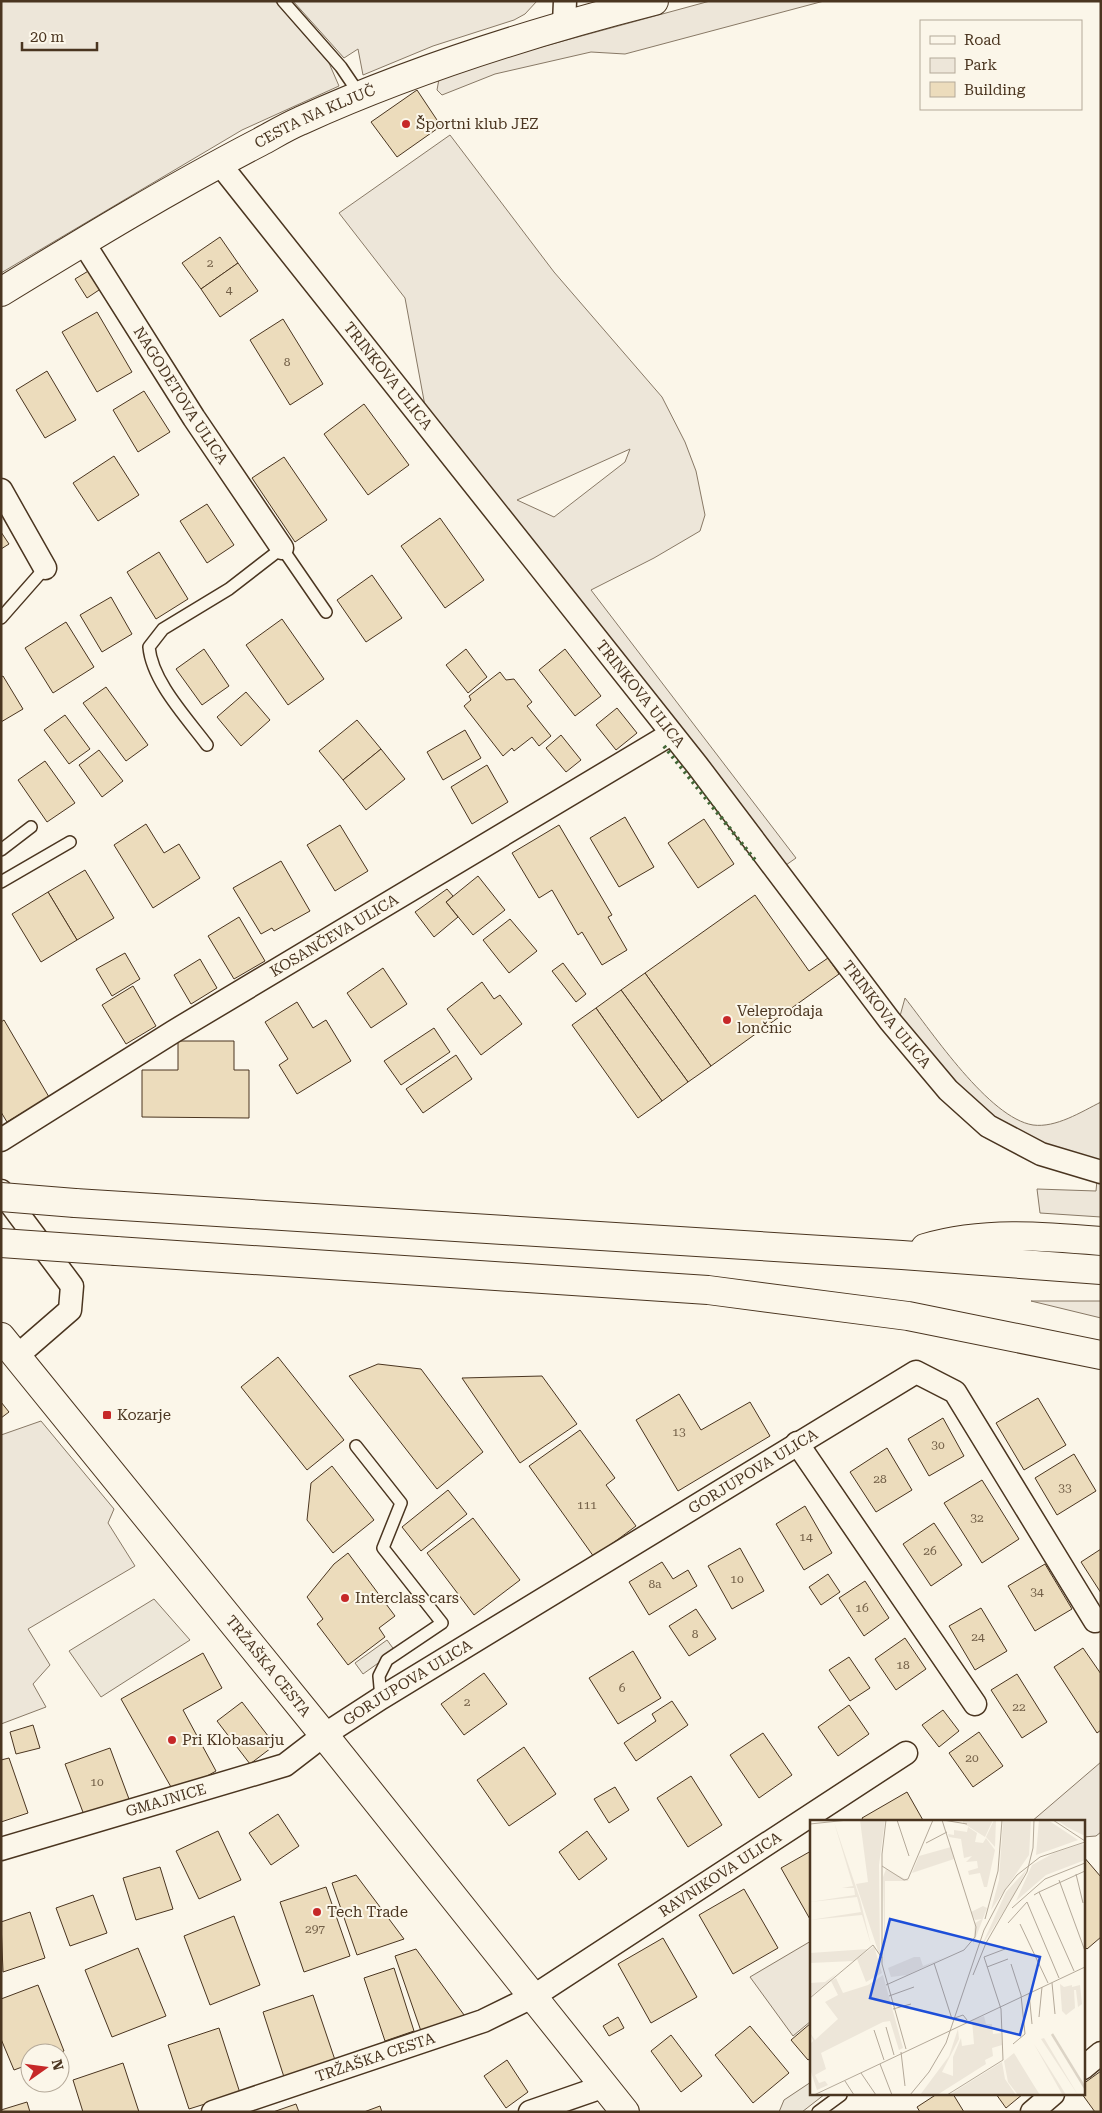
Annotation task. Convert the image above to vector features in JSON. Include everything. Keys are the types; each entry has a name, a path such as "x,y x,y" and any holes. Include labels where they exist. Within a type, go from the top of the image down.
{"main road":[{"name":"CESTA NA KLJUČ","path":"1,292 219,163 298,122 360,95 466,55 564,13 654,1"},
{"path":"1,1197 902,1255 1101,1270"},
{"path":"902,1255 942,1243 976,1238 1026,1235 1101,1241"},
{"path":"1,1242 708,1290 908,1316 1101,1355"},
{"name":"TRŽAŠKA CESTA","path":"9,1347 324,1734 625,2112"}],"street":[{"name":"TRINKOVA ULICA","path":"219,163 709,781 890,1021 948,1090 988,1126 1041,1154 1101,1172"},
{"name":"NAGODETOVA ULICA","path":"83,242 194,418 282,548"},
{"path":"1,490 45,568"},
{"name":"KOSANČEVA ULICA","path":"1,1140 173,1032 671,734"},
{"path":"1,1191 72,1286 70,1310 9,1347"},
{"name":"GORJUPOVA ULICA","path":"324,1734 797,1443 916,1372 956,1392 1095,1621"},
{"path":"797,1443 975,1704"},
{"name":"GMAJNICE","path":"1,1849 285,1765 324,1734"},
{"name":"RAVNIKOVA ULICA","path":"534,1996 906,1753"},
{"name":"TRŽAŠKA CESTA","path":"213,2112 483,2021 534,1996"},
{"path":"1084,2067 1101,2053"},
{"path":"530,2112 605,2086"},
{"path":"1032,2112 1050,2096"}],"lane":[{"path":"283,1 340,67 360,95"},
{"path":"207,745 164,687 150,660 149,647 163,629 229,589 282,548 326,612"},
{"path":"1,618 45,568"},
{"path":"1,850 31,827"},
{"path":"1,882 70,842"},
{"path":"356,1446 401,1503 383,1548 442,1623 387,1660 379,1676 381,1698"},
{"path":"818,2112 840,2096"}],"green space":[{"path":"1,1 275,1 329,63 339,86 242,130 1,273"},
{"path":"293,1 537,1 525,14 514,20 433,46 363,75 358,49 344,58"},
{"path":"710,1 824,1 625,54 591,52 495,74 442,95 437,90 439,79 486,62"},
{"path":"450,135 554,272 662,397 685,442 696,471 705,515 700,531 654,558 591,590 796,858 786,865 425,406 405,298 339,213","holes":["630,449 625,462 554,517 517,500"]},
{"path":"905,998 980,1091 998,1107 1016,1119 1033,1125 1051,1124 1101,1102 1101,1163 1038,1145 992,1117 957,1085 900,1016"},
{"path":"1097,1180 1101,1181 1101,1217 1040,1213 1037,1189 1096,1191"},
{"path":"1031,1301 1101,1301 1101,1318"},
{"path":"41,1421 114,1509 108,1523 135,1566 28,1629 50,1665 33,1684 46,1707 1,1724 1,1435"},
{"path":"1101,1762 1101,1832 1096,1836 1084,1837 1084,1820 1033,1820"},
{"path":"810,1942 810,2022 793,2036 750,1977"}],"shaded area":[{"path":"154,1599 190,1640 101,1697 69,1651"},
{"path":"387,1640 395,1651 363,1674 355,1663"},
{"path":"810,2083 810,2096 822,2096 802,2112 779,2112 784,2100"}],"building":[{"name":"Športni klub JEZ","path":"417,90 441,126 397,157 371,122"},
{"path":"220,237 238,263 201,289 182,263"},
{"path":"238,263 258,291 220,317 201,289"},
{"path":"90,270 102,288 87,298 75,279"},
{"path":"97,312 132,372 97,392 62,332"},
{"path":"283,319 323,384 290,405 250,340"},
{"path":"47,371 76,420 45,438 16,390"},
{"path":"144,391 170,432 138,452 113,410"},
{"path":"364,404 409,465 368,495 324,434"},
{"path":"114,456 139,495 98,521 73,483"},
{"path":"284,457 327,520 295,542 252,478"},
{"path":"207,504 234,545 207,563 180,521"},
{"path":"440,518 484,580 445,608 401,546"},
{"path":"1,532 9,544 1,549"},
{"path":"159,552 188,599 156,619 127,572"},
{"path":"372,575 402,618 366,642 337,600"},
{"path":"111,597 132,634 102,652 80,615"},
{"path":"282,619 324,679 288,705 246,645"},
{"path":"66,622 94,667 53,693 25,648"},
{"path":"204,649 229,686 202,705 176,669"},
{"path":"466,649 487,677 468,693 446,665"},
{"path":"565,649 601,696 575,716 539,670"},
{"path":"500,672 506,680 514,679 532,702 527,706 551,736 539,746 532,737 514,751 512,748 503,756 464,706 471,700 469,696"},
{"path":"3,676 23,709 1,722 1,677"},
{"path":"106,687 148,745 126,761 83,703"},
{"path":"246,692 270,720 241,746 217,717"},
{"path":"617,708 637,733 616,750 596,725"},
{"path":"65,715 90,749 69,764 44,730"},
{"path":"357,720 381,749 343,780 319,751"},
{"path":"465,730 481,758 443,780 427,752"},
{"path":"561,735 581,760 566,772 546,748"},
{"path":"381,749 405,779 366,810 343,780"},
{"path":"99,750 123,781 102,797 79,765"},
{"path":"45,761 75,803 47,822 18,780"},
{"path":"487,765 508,802 472,824 451,787"},
{"path":"625,817 654,867 619,887 590,838"},
{"path":"704,819 734,864 698,888 668,843"},
{"path":"146,824 164,853 179,844 200,878 153,908 114,845"},
{"path":"340,825 368,871 335,891 307,845"},
{"path":"559,825 612,915 608,917 627,950 602,965 582,932 578,935 552,890 539,898 512,853"},
{"path":"281,861 310,911 274,931 272,928 261,934 233,888"},
{"path":"85,870 114,918 77,940 48,892"},
{"path":"478,876 505,910 473,935 446,902"},
{"path":"447,889 453,896 446,902 458,917 434,937 415,912"},
{"path":"48,892 77,940 41,962 12,914"},
{"name":"Veleprodaja lončnic","path":"755,895 809,971 828,958 839,974 711,1066 645,973"},
{"path":"239,917 265,961 234,979 208,936"},
{"path":"510,919 537,951 509,973 483,940"},
{"path":"125,953 140,979 112,996 96,969"},
{"path":"200,959 217,988 191,1004 174,975"},
{"path":"563,963 586,994 576,1002 552,971"},
{"path":"383,968 407,1004 371,1028 347,993"},
{"path":"645,973 711,1066 688,1082 621,990"},
{"path":"482,982 494,999 500,995 522,1024 481,1055 447,1009"},
{"path":"133,986 156,1026 126,1044 102,1005"},
{"path":"621,990 688,1082 662,1101 596,1008"},
{"path":"297,1002 313,1028 326,1020 351,1061 297,1094 279,1065 288,1059 265,1022"},
{"path":"596,1008 662,1101 638,1118 572,1025"},
{"path":"4,1020 49,1097 7,1122 1,1112 1,1022"},
{"path":"434,1028 450,1052 401,1085 384,1061"},
{"path":"178,1041 234,1041 234,1070 249,1070 249,1118 142,1117 142,1070 178,1070"},
{"path":"456,1055 472,1079 423,1113 406,1089"},
{"path":"278,1357 344,1440 307,1470 241,1387"},
{"path":"378,1364 421,1369 483,1452 437,1489 349,1376"},
{"path":"542,1376 577,1424 520,1463 462,1378"},
{"path":"679,1394 701,1430 750,1402 770,1436 678,1491 636,1420"},
{"path":"1038,1398 1066,1445 1024,1470 996,1423"},
{"path":"1,1402 9,1412 1,1418"},
{"path":"943,1418 964,1456 929,1476 908,1439"},
{"path":"580,1430 615,1478 606,1485 636,1526 594,1557 529,1466"},
{"path":"887,1448 912,1490 876,1512 850,1472"},
{"path":"1074,1454 1096,1491 1057,1515 1035,1478"},
{"path":"332,1466 374,1520 333,1553 307,1520 311,1483"},
{"path":"982,1480 1019,1539 982,1563 944,1503"},
{"path":"448,1490 467,1514 421,1551 402,1527"},
{"path":"805,1506 832,1553 804,1570 776,1524"},
{"path":"473,1518 520,1580 474,1615 427,1553"},
{"path":"934,1523 962,1565 931,1586 903,1544"},
{"path":"740,1548 764,1591 732,1609 708,1566"},
{"path":"1101,1549 1101,1593 1081,1562"},
{"path":"348,1553 395,1616 379,1628 385,1637 348,1665 317,1624 323,1619 307,1597 334,1564"},
{"path":"662,1562 673,1579 688,1570 697,1586 649,1615 629,1582"},
{"path":"1045,1564 1072,1609 1035,1631 1008,1586"},
{"path":"828,1574 840,1592 821,1605 809,1587"},
{"path":"865,1581 889,1618 864,1636 839,1598"},
{"path":"981,1608 1007,1651 975,1670 949,1626"},
{"path":"696,1609 716,1639 689,1656 669,1626"},
{"path":"905,1638 926,1669 896,1690 875,1659"},
{"path":"1083,1648 1101,1674 1101,1730 1097,1733 1054,1667"},
{"path":"633,1651 661,1698 618,1724 589,1678"},
{"name":"Pri Klobasarju","path":"203,1653 222,1688 183,1710 216,1771 175,1794 121,1699"},
{"path":"849,1657 870,1688 850,1701 829,1670"},
{"path":"484,1673 507,1704 464,1735 441,1704"},
{"path":"1017,1674 1047,1722 1022,1738 991,1690"},
{"path":"672,1701 688,1725 636,1761 624,1743 656,1721 652,1714"},
{"path":"242,1702 275,1745 250,1764 217,1721"},
{"path":"849,1705 869,1734 838,1756 818,1727"},
{"path":"943,1710 959,1731 939,1747 922,1725"},
{"path":"33,1725 40,1748 16,1754 10,1732"},
{"path":"979,1732 1003,1766 973,1787 949,1753"},
{"path":"763,1733 792,1775 759,1798 730,1755"},
{"path":"524,1747 556,1794 509,1826 477,1780"},
{"path":"110,1748 129,1799 84,1815 65,1764"},
{"path":"9,1758 28,1813 1,1822 1,1760"},
{"path":"691,1776 722,1825 688,1847 657,1798"},
{"path":"615,1787 629,1810 609,1823 594,1799"},
{"path":"907,1792 923,1820 863,1820 862,1818"},
{"path":"278,1814 299,1846 271,1865 249,1833"},
{"path":"218,1831 241,1880 199,1899 176,1851"},
{"path":"587,1831 607,1859 579,1880 559,1852"},
{"path":"810,1852 810,1919 781,1868"},
{"path":"1084,1857 1101,1877 1101,1937 1087,1949 1084,1946"},
{"path":"160,1867 173,1909 136,1920 123,1878"},
{"path":"356,1875 404,1939 357,1955 332,1883"},
{"path":"326,1887 350,1956 304,1972 280,1902"},
{"path":"744,1889 778,1948 733,1974 699,1915"},
{"path":"93,1895 107,1933 70,1946 56,1908"},
{"path":"30,1912 45,1958 3,1972 1,1922"},
{"path":"234,1916 260,1985 210,2005 184,1936"},
{"path":"663,1938 697,1997 651,2023 618,1964"},
{"path":"138,1948 166,2016 112,2037 85,1970"},
{"path":"416,1949 467,2019 422,2034 395,1956"},
{"path":"394,1968 414,2031 385,2041 364,1978"},
{"path":"38,1985 61,2043 20,2043 20,2068 14,2070 1,2039 1,1999"},
{"path":"313,1995 335,2060 284,2077 263,2012"},
{"path":"618,2017 624,2028 609,2036 603,2026"},
{"path":"810,2024 810,2059 808,2060 791,2040"},
{"path":"750,2026 789,2073 753,2103 715,2055"},
{"path":"219,2028 240,2093 189,2109 168,2045"},
{"path":"671,2035 702,2076 681,2092 651,2051"},
{"path":"507,2060 528,2092 506,2108 484,2076"},
{"path":"123,2063 139,2112 83,2112 73,2080"},
{"path":"1101,2071 1101,2112 1095,2112 1083,2096 1084,2083"},
{"path":"934,2096 954,2096 964,2112 920,2112 917,2107"},
{"path":"997,2096 1021,2096 1006,2108"},
{"path":"27,2102 30,2112 1,2112 1,2110"},
{"path":"296,2104 299,2112 273,2112"},
{"path":"380,2106 382,2112 364,2112"}],"hedge":[{"path":"664,746 755,860"}],"place":[{"name":"Športni klub JEZ","path":"406,124"},
{"name":"Veleprodaja lončnic","path":"727,1020"},
{"name":"Kozarje","path":"107,1415"},
{"name":"Interclass cars","path":"345,1598"},
{"name":"Pri Klobasarju","path":"172,1740"},
{"name":"Tech Trade","path":"317,1912"}]}
